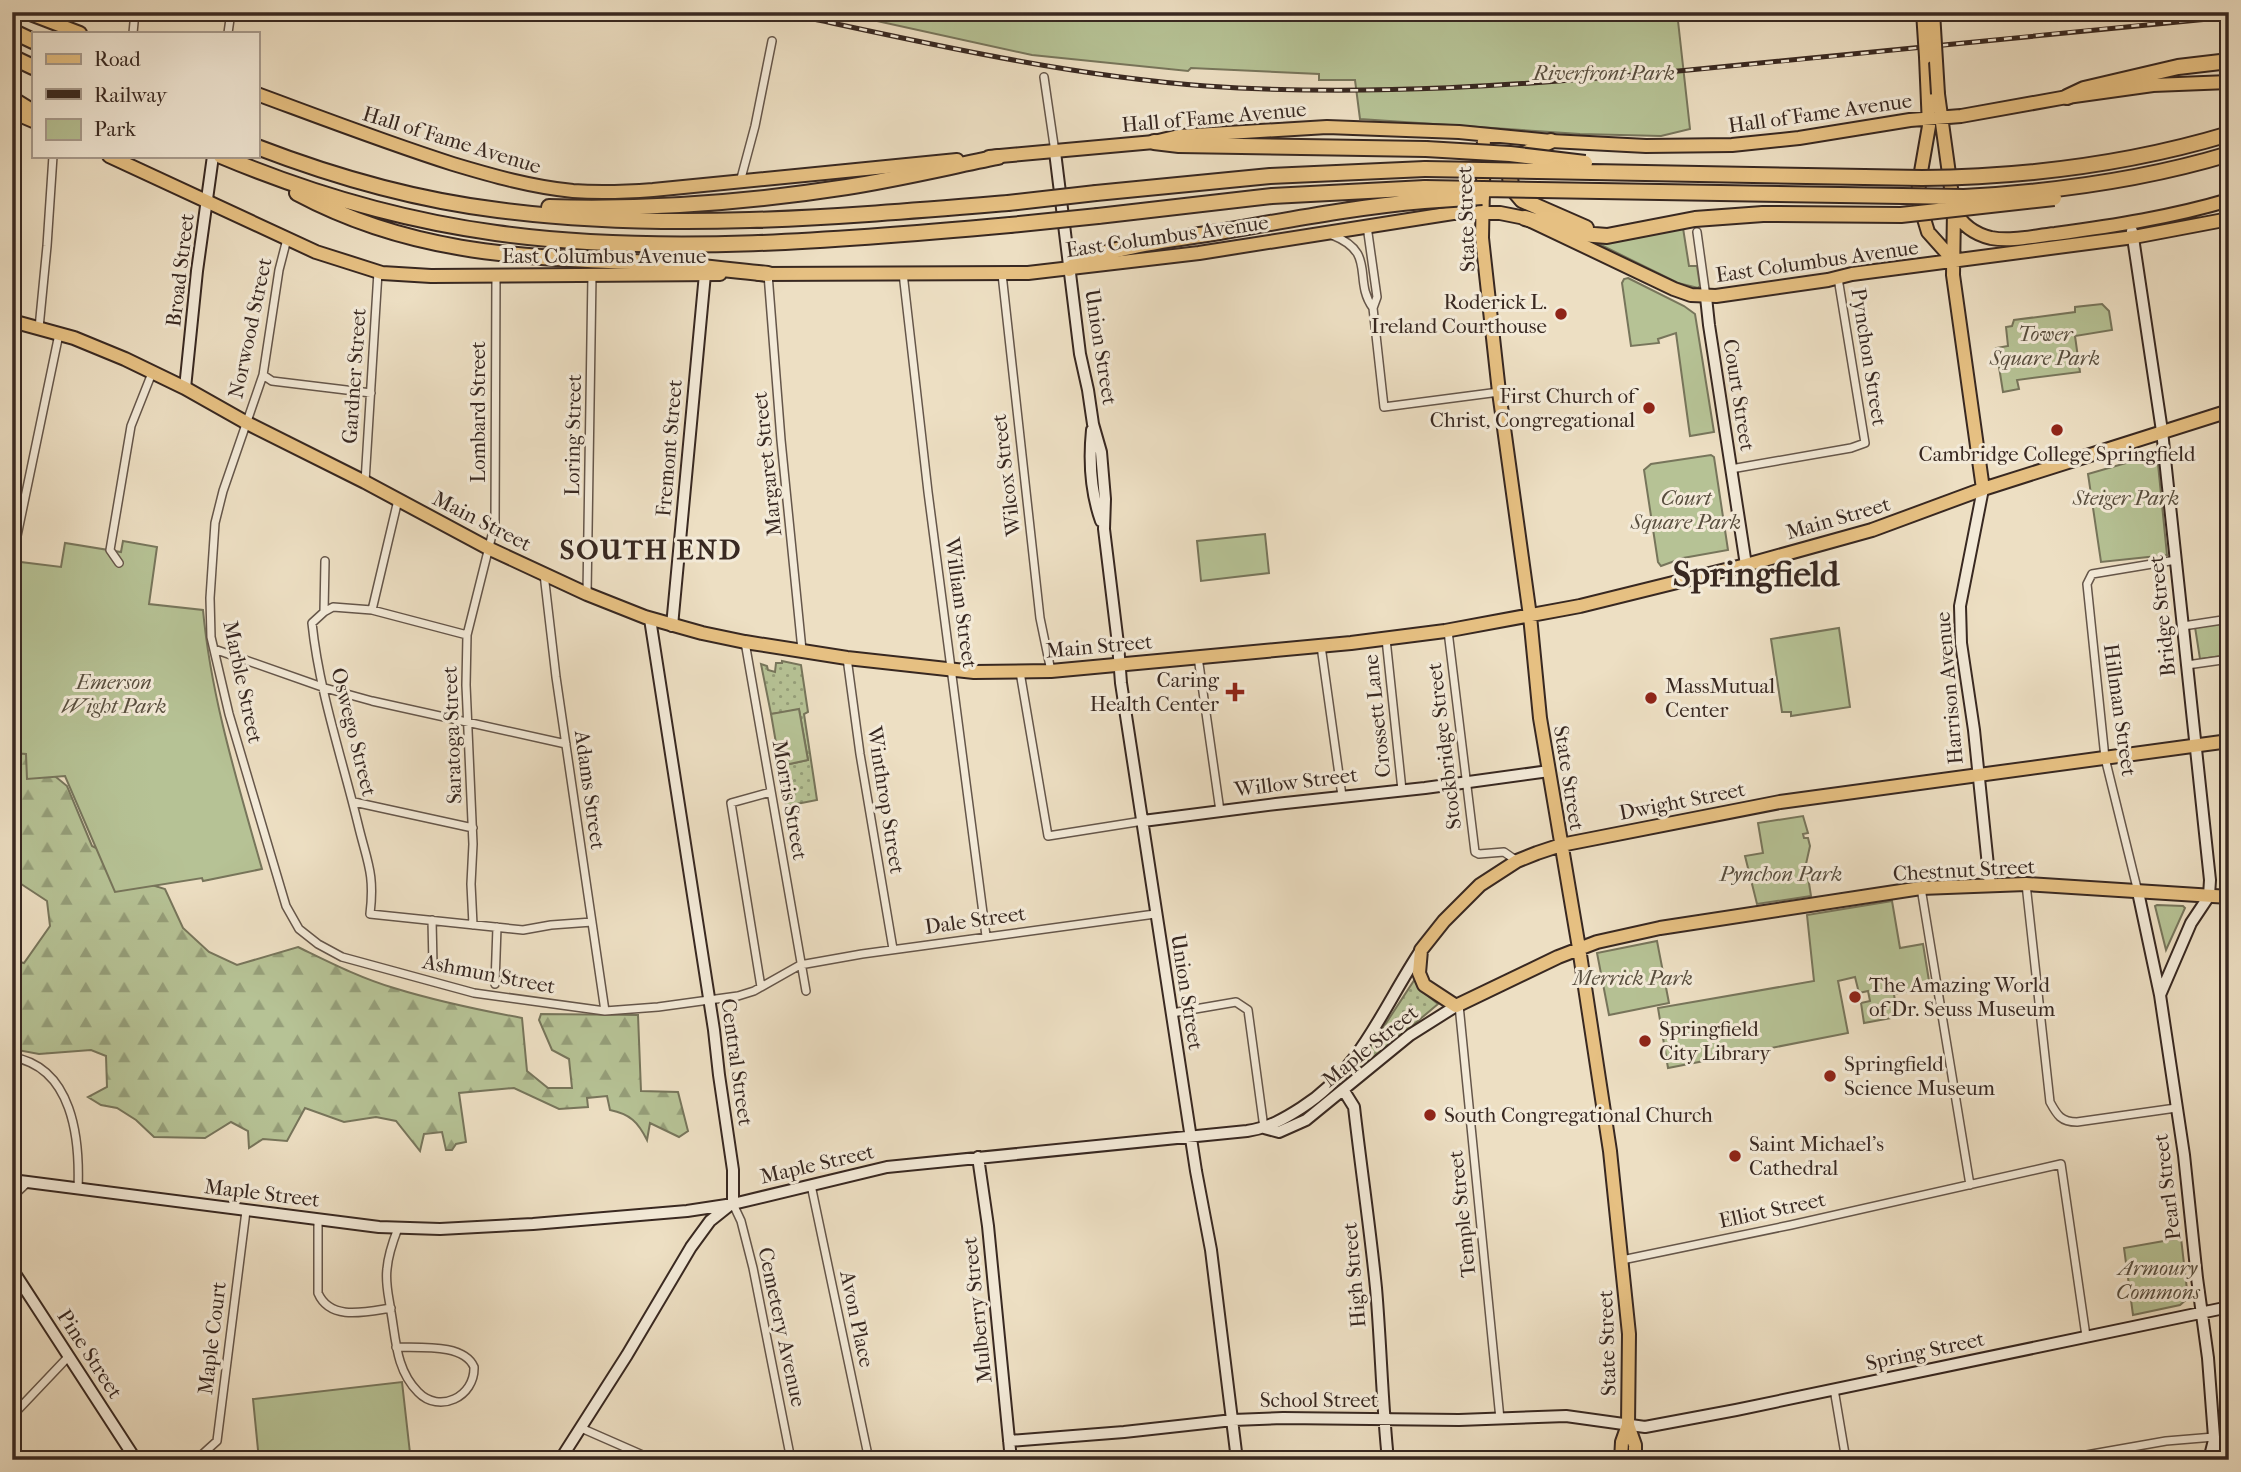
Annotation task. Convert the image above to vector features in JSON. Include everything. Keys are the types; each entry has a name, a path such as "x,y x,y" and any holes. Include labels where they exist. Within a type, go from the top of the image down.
{"highway":[{"path":"12,31 32,41"},
{"path":"12,57 32,67"},
{"path":"2067,97 2084,89 2178,67 2229,61"},
{"path":"12,99 32,111"},
{"path":"259,148 359,181 461,205 566,218 683,220 859,214 1270,176 1425,169 1993,176 2107,162 2229,134"},
{"path":"1551,141 1524,154 1514,164 1510,182 1514,192 1527,203 1607,236"},
{"path":"1154,142 1179,145 1426,149 1528,155 1642,172"},
{"path":"1525,218 1581,234 1607,236 1695,219 1763,214 1862,216 1934,213 2048,200 2229,154"},
{"path":"461,205 602,208 764,197 870,183 998,157"},
{"path":"225,158 323,194 403,216 496,233 638,243 779,241 1010,225 1272,196 1570,190 1964,197 2041,191 2127,179"},
{"path":"250,168 314,202 362,223 453,247 531,258 652,263 768,274"},
{"path":"1069,269 1097,255 1425,195"}],"main road":[{"path":"25,12 77,32"},
{"path":"1923,12 1935,118 1954,210 1954,279 1983,489"},
{"path":"1933,12 1933,94"},
{"name":"Hall of Fame Avenue","path":"259,95 381,142 499,178 572,191 621,192 1055,152 1154,142 1179,136 1316,127 1440,131 1551,141 1655,146 1747,145 1961,116 2153,85 2229,82"},
{"path":"12,112 32,121"},
{"path":"1935,118 1919,183 1918,199 1928,232 1954,261"},
{"name":"State Street","path":"1484,135 1482,238 1499,392 1530,616 1540,718 1604,1107 1629,1334 1628,1425 1635,1445 1635,1460"},
{"name":"Union Street","path":"1055,152 1080,354 1101,452 1105,499 1104,529 1119,664 1155,914 1211,1250 1237,1460"},
{"name":"East Columbus Avenue","path":"113,158 334,259 378,272 417,276 1002,274 1069,269 1199,253 1325,232 1481,212 1525,218 1674,289 1706,297 1852,274 2134,237 2229,219"},
{"name":"Broad Street","path":"185,388 197,271 213,158"},
{"path":"1954,210 1964,225 1973,231 2001,239 2131,223 2229,201"},
{"name":"Bridge Street","path":"2131,223 2162,431 2207,847 2209,896"},
{"name":"Fremont Street","path":"672,626 705,274"},
{"name":"Court Street","path":"1706,297 1746,565"},
{"name":"Main Street","path":"12,321 59,333 125,359 488,548 587,594 650,619 745,642 952,671 1051,671 1321,646 1448,631 1580,606 1746,565 1878,528 1983,489 2229,411"},
{"name":"Harrison Avenue","path":"1983,489 1960,606 1961,643 1974,730 1990,885"},
{"name":"Central Street","path":"650,619 733,1170 733,1204"},
{"name":"Dwight Street","path":"1264,1128 1315,1098 1347,1069 1374,1032 1420,950 1472,892 1517,862 1561,845 1780,802 2229,741"},
{"name":"Willow Street","path":"1143,821 1549,771"},
{"name":"Chestnut Street","path":"1579,948 1660,928 1921,888 2026,884 2229,897"},
{"name":"Pearl Street","path":"2138,892 2161,995 2184,1155 2208,1358 2214,1437 2221,1460"},
{"path":"2161,995 2191,923 2209,896"},
{"name":"Maple Street","path":"12,1180 246,1211 398,1228 440,1229 687,1211 733,1204 885,1167 1264,1128 1279,1132 1315,1115 1410,1035 1457,1006 1579,948"},
{"path":"1420,950 1419,973 1424,985 1457,1006"},
{"name":"High Street","path":"1345,1091 1354,1107 1369,1226 1388,1460"},
{"name":"Mulberry Street","path":"978,1157 988,1226 1011,1460"},
{"path":"560,1460 691,1247 710,1220 733,1204"},
{"name":"Pine Street","path":"13,1271 136,1460"},
{"name":"Spring Street","path":"1628,1425 1645,1427 1667,1423 2229,1307"},
{"name":"School Street","path":"1009,1441 1233,1420 1500,1419 1566,1416 1628,1425"},
{"name":"State Street","path":"1621,1460 1622,1441 1628,1425"},
{"name":"Pearl Street","path":"2208,1460 2214,1437"}],"street":[{"path":"59,26 60,12"},
{"path":"133,32 135,12"},
{"path":"228,32 230,12"},
{"path":"740,182 755,126 772,41"},
{"path":"1044,77 1055,152"},
{"path":"39,328 53,158"},
{"path":"1367,226 1377,297 1373,308 1384,407 1499,392"},
{"path":"1325,232 1344,239 1358,253 1362,263 1366,298 1373,308"},
{"name":"Court Street","path":"1697,232 1706,297"},
{"name":"Norwood Street","path":"247,423 263,375 279,270 287,239"},
{"name":"Gardner Street","path":"365,482 378,272"},
{"name":"William Street","path":"903,273 928,492 986,936"},
{"name":"Margaret Street","path":"768,274 802,650"},
{"name":"Wilcox Street","path":"1002,274 1040,618 1051,671"},
{"name":"Loring Street","path":"587,594 592,275"},
{"name":"Lombard Street","path":"488,548 495,523 496,276"},
{"name":"Pynchon Street","path":"1731,469 1852,448 1865,443 1838,278"},
{"path":"12,560 59,333"},
{"path":"119,563 110,550 128,440 135,412 152,373"},
{"path":"263,375 272,381 371,393"},
{"name":"Marble Street","path":"247,423 223,491 215,523 210,624 239,749 286,906"},
{"path":"372,610 398,500"},
{"name":"Saratoga Street","path":"473,925 467,635 488,548"},
{"name":"Hillman Street","path":"2138,892 2105,758 2087,584 2092,574 2176,559"},
{"name":"Oswego Street","path":"325,561 324,612 312,623 328,711 372,875 370,914 432,920"},
{"name":"Adams Street","path":"544,574 605,1011"},
{"path":"324,612 333,607 372,610 467,635"},
{"path":"2183,626 2229,619"},
{"name":"Stockbridge Street","path":"1448,631 1475,852 1504,852 1517,862"},
{"name":"Crossett Lane","path":"1386,639 1402,790"},
{"name":"Morris Street","path":"745,642 806,991"},
{"path":"1321,646 1342,796"},
{"path":"214,649 325,688 566,744"},
{"path":"1198,657 1224,810"},
{"name":"Winthrop Street","path":"847,658 860,754 893,948"},
{"path":"2187,665 2229,659"},
{"name":"Willow Street","path":"1020,672 1048,836 1143,821"},
{"path":"761,987 731,803 771,792"},
{"path":"354,802 472,828"},
{"path":"2026,884 2050,1102 2060,1118 2077,1122 2176,1108"},
{"path":"1921,888 1970,1185"},
{"name":"Ashmun Street","path":"286,906 299,929 317,944 341,957 474,993 605,1011 709,1001"},
{"name":"Dale Street","path":"800,965 893,948 1155,914"},
{"path":"433,965 432,920 523,930 592,922"},
{"path":"495,984 497,927"},
{"path":"709,1001 738,996 761,987 800,965"},
{"path":"1172,1013 1236,1002 1248,1010 1264,1128"},
{"name":"Temple Street","path":"1457,1006 1500,1419"},
{"path":"12,1057 25,1059 47,1073 62,1090 74,1132 79,1170 78,1189"},
{"name":"Elliot Street","path":"1622,1260 1791,1226 2061,1164 2086,1336"},
{"path":"12,1197 28,1182"},
{"name":"Avon Place","path":"811,1185 869,1460"},
{"name":"Cemetery Avenue","path":"733,1204 741,1221 753,1268 791,1460"},
{"name":"Maple Court","path":"197,1460 217,1441 246,1211"},
{"path":"318,1219 318,1293 322,1302 330,1310 348,1312 391,1308"},
{"path":"396,1347 448,1350 464,1354 474,1367 472,1381 465,1392 453,1400 443,1402 427,1399 411,1384 396,1347 387,1272 398,1228"},
{"path":"12,1416 69,1356"},
{"path":"1834,1389 1846,1460"},
{"path":"581,1428 654,1460"},
{"path":"2058,1460 2174,1440 2214,1437"}],"green space":[{"name":"Riverfront Park","path":"836,12 1677,12 1690,129 1661,136 1580,134 1360,119 1355,80 1319,80 1319,74 1191,68 1188,71 1032,55"},
{"path":"1683,228 1689,266 1697,266 1698,288 1678,283 1593,241 1631,239"},
{"name":"Court Square Park","path":"1628,278 1695,314 1714,432 1690,436 1676,333 1658,339 1659,343 1631,346 1622,283"},
{"name":"Tower Square Park","path":"2102,304 2109,311 2112,330 2075,336 2080,372 2017,380 2019,389 2003,392 1996,348 2008,346 2006,327 2012,326 2014,320 2075,312 2075,307"},
{"name":"Steiger Park","path":"2157,454 2167,555 2101,562 2088,474"},
{"name":"Court Square Park","path":"1711,455 1714,457 1728,550 1683,558 1661,566 1658,562 1644,470 1651,464"},
{"path":"1265,534 1269,573 1201,581 1197,541"},
{"name":"Emerson Wight Park","path":"123,541 157,547 149,604 203,610 219,708 262,869 203,881 202,878 115,892 65,776 27,779 26,754 12,753 12,561 61,567 65,543 121,552"},
{"path":"2229,623 2229,655 2200,659 2195,627"},
{"path":"1839,628 1850,707 1791,716 1791,712 1782,712 1771,639"},
{"path":"782,661 801,665 808,712 804,714 817,800 786,806 780,766 808,760 799,710 771,714 761,664 775,672 776,663"},
{"path":"799,709 808,760 780,766 771,714"},
{"path":"12,741 67,786 92,846 116,858 132,879 165,889 183,928 209,952 237,965 298,947 357,975 394,988 522,1018 527,1071 548,1088 572,1088 569,1059 552,1050 539,1020 541,1014 638,1015 641,1091 678,1092 688,1131 679,1137 650,1123 647,1140 633,1120 610,1110 607,1096 587,1098 588,1107 559,1109 514,1088 459,1093 466,1142 456,1144 452,1150 446,1150 442,1132 424,1134 420,1151 396,1121 376,1117 344,1122 305,1108 287,1141 263,1139 249,1148 248,1131 231,1122 205,1138 154,1137 136,1120 117,1108 101,1105 88,1097 107,1087 106,1056 91,1050 39,1054 12,1049 12,960 24,963 50,926 47,901 12,878"},
{"name":"Pynchon Park","path":"1803,816 1808,833 1803,834 1804,838 1808,838 1810,846 1806,864 1811,896 1757,904 1745,856 1763,853 1758,823"},
{"path":"1892,901 1900,948 1923,944 1930,987 1894,994 1897,1017 1864,1023 1861,1003 1870,1001 1868,991 1859,993 1855,977 1838,981 1848,1033 1668,1068 1658,1008 1814,981 1807,915"},
{"path":"2155,906 2185,908 2166,950"},
{"name":"Merrick Park","path":"1657,941 1669,1003 1609,1015 1597,953"},
{"path":"1415,979 1422,991 1438,1004 1350,1078"},
{"name":"Armoury Commons","path":"2181,1238 2188,1298 2180,1305 2133,1315 2124,1248"},
{"path":"402,1382 410,1453 346,1460 259,1460 253,1399"}],"railway":[{"path":"781,12 992,56 1099,74 1206,86 1327,90 1448,88 1568,80 2229,17"}],"place":[{"name":"Roderick L. Ireland Courthouse","path":"1561,314"},
{"name":"First Church of Christ, Congregational","path":"1649,408"},
{"name":"Cambridge College Springfield","path":"2057,430"},
{"name":"Caring Health Center","path":"1235,692"},
{"name":"MassMutual Center","path":"1651,698"},
{"name":"The Amazing World of Dr. Seuss Museum","path":"1855,997"},
{"name":"Springfield City Library","path":"1645,1041"},
{"name":"Springfield Science Museum","path":"1830,1076"},
{"name":"South Congregational Church","path":"1430,1115"},
{"name":"Saint Michael's Cathedral","path":"1735,1156"}],"district":[{"name":"SOUTH END","path":"651,549"},
{"name":"Springfield","path":"1756,574"}]}
